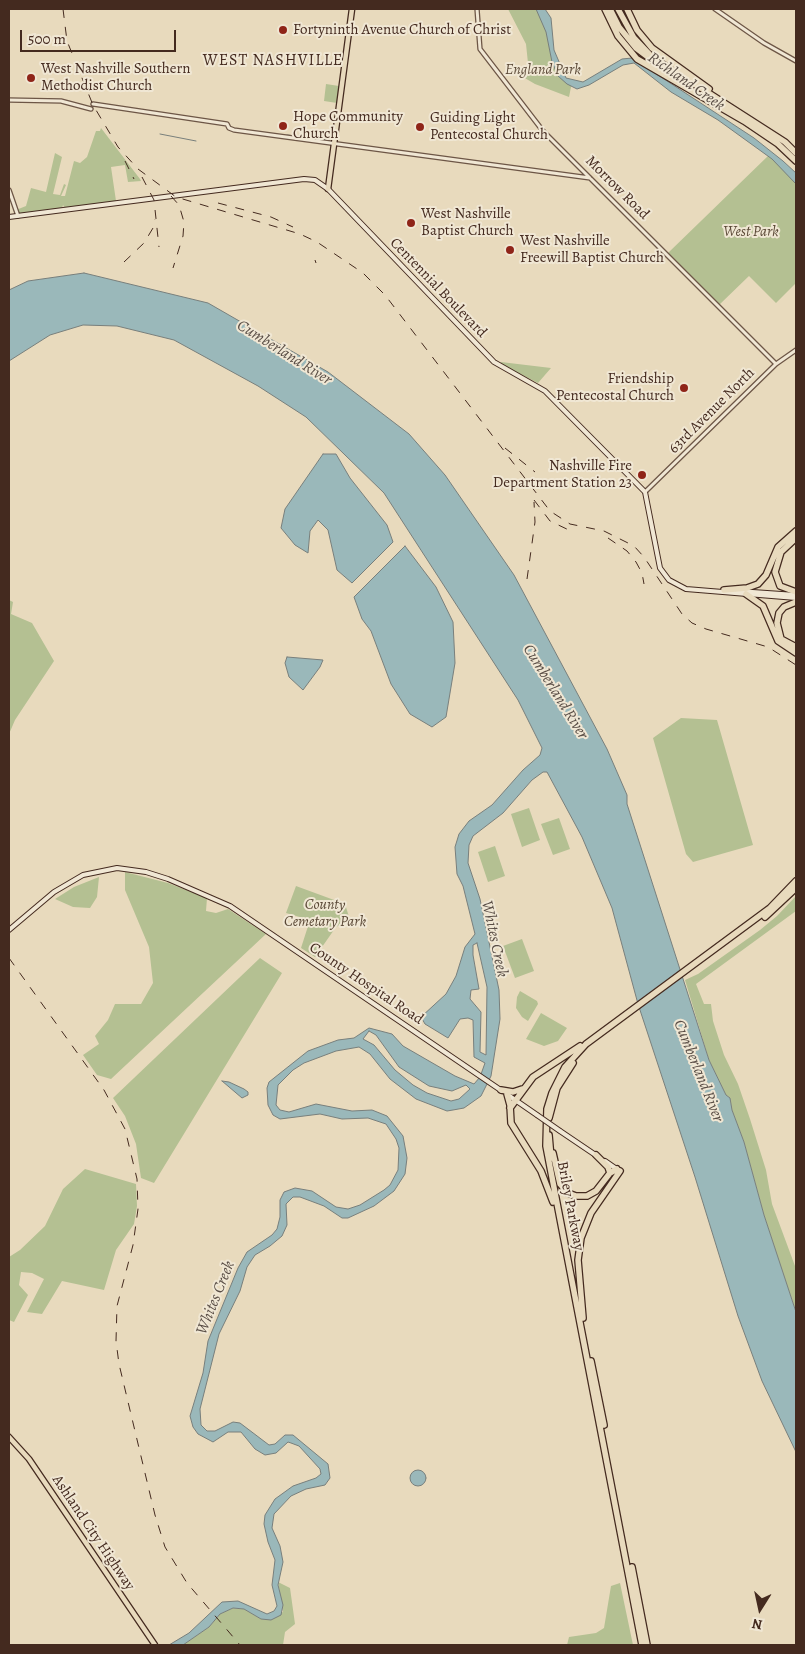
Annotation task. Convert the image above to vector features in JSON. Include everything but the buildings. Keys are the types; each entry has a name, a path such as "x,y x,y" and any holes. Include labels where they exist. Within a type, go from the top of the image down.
{"highway":[{"path":"605,9 610,23 628,51 643,63 703,96"},
{"path":"611,9 620,28 648,58 778,144 796,161"},
{"path":"618,9 634,38 652,56 785,142 796,153"},
{"path":"627,9 637,30 652,48 744,115"},
{"path":"724,590 747,588 758,584 766,575 778,547 796,531"},
{"path":"796,538 781,552 775,572 780,586 796,597 779,613 777,623 781,639 796,647"},
{"path":"746,594 763,606 778,641 796,653"},
{"name":"Briley Parkway","path":"692,969 770,908 796,881"},
{"name":"Briley Parkway","path":"647,1645 549,1137 549,1117 553,1100 565,1074 585,1050 609,1029 773,911 796,888"},
{"name":"Briley Parkway","path":"609,1029 576,1053 565,1067 555,1086 547,1109 546,1146 642,1645"},
{"path":"510,1109 522,1089 541,1070 597,1036"},
{"path":"522,1089 504,1092 510,1109 511,1122 541,1171 561,1228"},
{"path":"549,1137 560,1184 568,1192 581,1197 591,1194 600,1188 610,1173 619,1170"},
{"path":"596,1155 608,1167 610,1173"},
{"path":"583,1318 578,1260 580,1238 591,1213 619,1170"}],"main road":[{"path":"328,189 352,9"},
{"name":"Centennial Boulevard","path":"9,218 304,179 316,180 328,189 494,362 545,391 645,492"},
{"path":"645,492 662,572 681,588 796,597"},
{"path":"701,590 724,590 796,597"},
{"name":"County Hospital Road","path":"9,930 54,892 84,875 117,868 146,872 168,879 230,906 619,1170"},
{"name":"Ashland City Highway","path":"9,1437 30,1459 155,1645"}],"street":[{"name":"Morrow Road","path":"477,9 479,44 483,54 544,131 776,364"},
{"path":"715,9 764,43 796,61"},
{"path":"9,100 67,102 91,109"},
{"path":"93,104 227,124 229,128 234,130 590,178"},
{"path":"9,190 18,216"},
{"name":"63rd Avenue North","path":"645,492 776,364 796,350"}],"green space":[{"name":"England Park","path":"508,9 543,9 557,63 565,77 572,82 569,97 535,84 523,77 528,63 526,44"},
{"path":"326,84 339,86 337,103 324,101"},
{"path":"101,128 141,181 128,182 125,165 111,167 116,201 127,200 65,208 63,205 61,211 18,216 16,210 26,206 31,188 46,192 55,153 62,157 53,194 60,195 64,184 66,185 61,196 65,196 74,161 80,163 87,157 96,131 100,131"},
{"name":"West Park","path":"769,155 796,181 796,283 776,303 749,276 719,305 668,253"},
{"path":"501,362 551,368 538,383 500,364"},
{"path":"9,600 13,602 11,614 32,623 54,661 15,720 9,734"},
{"path":"681,718 717,720 753,845 693,862 686,854 653,738"},
{"path":"529,808 540,840 522,847 511,814"},
{"path":"559,818 570,849 553,855 541,824"},
{"path":"495,846 505,876 488,882 478,852"},
{"path":"125,872 168,883 207,898 206,911 216,913 228,909 266,934 111,1079 97,1075 83,1055 99,1044 95,1036 108,1020 115,1004 141,1004 153,983 149,947 125,890"},
{"path":"99,877 97,897 90,908 73,907 55,899 74,887"},
{"name":"County Cemetary Park","path":"296,886 345,904 350,920 336,927 315,957 301,948 310,920 286,913"},
{"path":"796,896 796,911 696,984 704,1004 711,1004 713,1021 724,1055 738,1084 766,1170 772,1204 795,1266 796,1312 764,1215 730,1098 726,1095 709,1060 685,980 698,974 760,930"},
{"path":"522,939 534,971 515,978 503,946"},
{"path":"260,958 282,973 154,1183 141,1178 136,1144 125,1116 113,1098"},
{"path":"520,991 537,1001 538,1004 528,1021 522,1017 516,1008 517,997"},
{"path":"541,1013 567,1028 558,1041 544,1046 526,1039"},
{"path":"85,1169 136,1184 137,1206 134,1224 116,1250 104,1290 62,1281 42,1314 27,1312 44,1279 32,1273 21,1272 19,1285 28,1295 14,1322 9,1320 9,1257 20,1250 45,1226 63,1189"},
{"path":"278,1582 290,1588 295,1624 285,1632 283,1645 183,1645 209,1627 220,1614 233,1608 244,1609 261,1619 283,1612"},
{"path":"620,1583 633,1645 567,1645 569,1637 596,1633 604,1628 611,1586"}],"water":[{"path":"536,9 545,9 551,18 554,50 566,78 583,82 622,59 632,58 754,138 796,173 796,184 772,159 718,120 671,92 634,63 623,65 589,85 577,89 567,84 558,76 552,62 546,32"},
{"name":"Cumberland River","path":"84,273 208,303 328,372 409,434 445,475 514,575 607,749 627,795 627,804 709,1060 726,1095 730,1098 764,1215 796,1312 796,1452 762,1381 738,1316 638,1004 612,908 582,837 547,772 543,772 532,780 503,813 473,836 469,845 468,863 480,899 499,990 500,1019 491,1076 481,1096 464,1108 447,1111 416,1099 390,1079 370,1054 359,1047 336,1051 304,1063 293,1070 278,1085 276,1105 280,1110 289,1112 316,1104 352,1111 372,1110 387,1116 403,1136 407,1158 405,1174 394,1191 374,1206 348,1218 342,1218 324,1206 300,1197 293,1197 286,1204 287,1225 282,1236 255,1255 247,1267 240,1291 219,1334 200,1409 201,1425 207,1431 215,1431 233,1422 240,1423 269,1445 275,1444 285,1435 293,1435 328,1464 330,1478 325,1485 306,1489 291,1496 274,1514 272,1528 280,1546 283,1562 278,1585 283,1605 281,1615 271,1620 261,1619 244,1609 233,1608 220,1614 209,1627 183,1645 169,1645 189,1633 222,1602 238,1601 267,1614 274,1611 277,1606 272,1585 275,1560 264,1524 265,1515 275,1499 293,1486 316,1478 321,1474 320,1469 299,1446 291,1443 288,1442 276,1453 265,1455 255,1449 241,1432 228,1432 213,1442 198,1434 193,1427 190,1416 203,1373 208,1341 238,1268 247,1252 272,1235 277,1229 280,1217 280,1200 284,1192 295,1188 312,1191 336,1207 348,1209 360,1205 384,1190 390,1185 398,1170 399,1148 396,1139 386,1124 368,1118 342,1119 320,1114 280,1119 273,1115 268,1105 267,1088 269,1082 308,1051 338,1040 354,1038 369,1028 392,1034 403,1046 455,1076 474,1084 480,1077 485,1063 474,1057 473,1020 468,1018 460,1019 448,1038 425,1024 421,1017 446,994 456,976 465,947 475,934 463,886 457,874 455,847 459,834 469,821 492,805 523,770 540,755 542,748 518,700 384,493 306,417 258,386 174,340 117,326 83,325 50,335 9,361 9,290 28,281","holes":["477,943 487,987 486,1055 480,1052 481,1012 470,999 471,990 479,989 473,955 473,945","369,1031 376,1035 399,1067 429,1086 452,1091 466,1085 470,1089 459,1099 451,1101 427,1093 413,1085 395,1070 374,1045 363,1039"]},
{"path":"323,454 336,454 350,478 387,525 393,542 352,583 337,570 328,530 318,520 310,531 308,553 295,545 281,528 285,509"},
{"path":"405,546 436,587 453,622 455,663 446,717 432,727 410,714 391,684 371,631 362,619 354,597"},
{"path":"287,657 323,660 303,690 289,677 285,663"},
{"path":"222,1081 244,1089 248,1092 248,1095 242,1098"},
{"path":"415,1470 421,1470 426,1475 424,1484 415,1486 410,1481 410,1475"}],"waterway":[{"path":"160,134 196,141"},
{"path":"287,135 329,140"}],"railway":[{"path":"63,9 67,41 93,105 118,147 138,169 176,197 300,234 317,242 363,273 385,295 550,511 570,524 604,531 634,546 644,557 682,614 692,623 706,629 768,647 796,665"},
{"path":"125,161 134,179"},
{"path":"142,177 154,200 159,247"},
{"path":"171,196 179,205 184,222 183,236 173,268"},
{"path":"218,203 271,217 293,227"},
{"path":"124,262 144,243 153,228 155,219"},
{"path":"505,448 535,472"},
{"path":"534,500 550,521 573,532"},
{"path":"527,579 535,522 534,502"},
{"path":"608,538 627,551 636,562 642,573 644,584"},
{"path":"9,958 104,1090 125,1129 137,1179 138,1209 133,1245 117,1306 116,1341 119,1364 155,1515 165,1547 187,1583 240,1645"}],"place":[{"name":"Fortyninth Avenue Church of Christ","path":"283,30"},
{"name":"West Nashville Southern Methodist Church","path":"31,78"},
{"name":"Hope Community Church","path":"283,126"},
{"name":"Guiding Light Pentecostal Church","path":"420,127"},
{"name":"West Nashville Baptist Church","path":"411,223"},
{"name":"West Nashville Freewill Baptist Church","path":"510,250"},
{"name":"Friendship Pentecostal Church","path":"684,388"},
{"name":"Nashville Fire Department Station 23","path":"642,475"}],"district":[{"name":"WEST NASHVILLE","path":"273,61"}],"water label":[{"name":"Richland Creek","path":"686,82"},
{"name":"Whites Creek","path":"494,939"},
{"name":"Whites Creek","path":"216,1298"}]}
